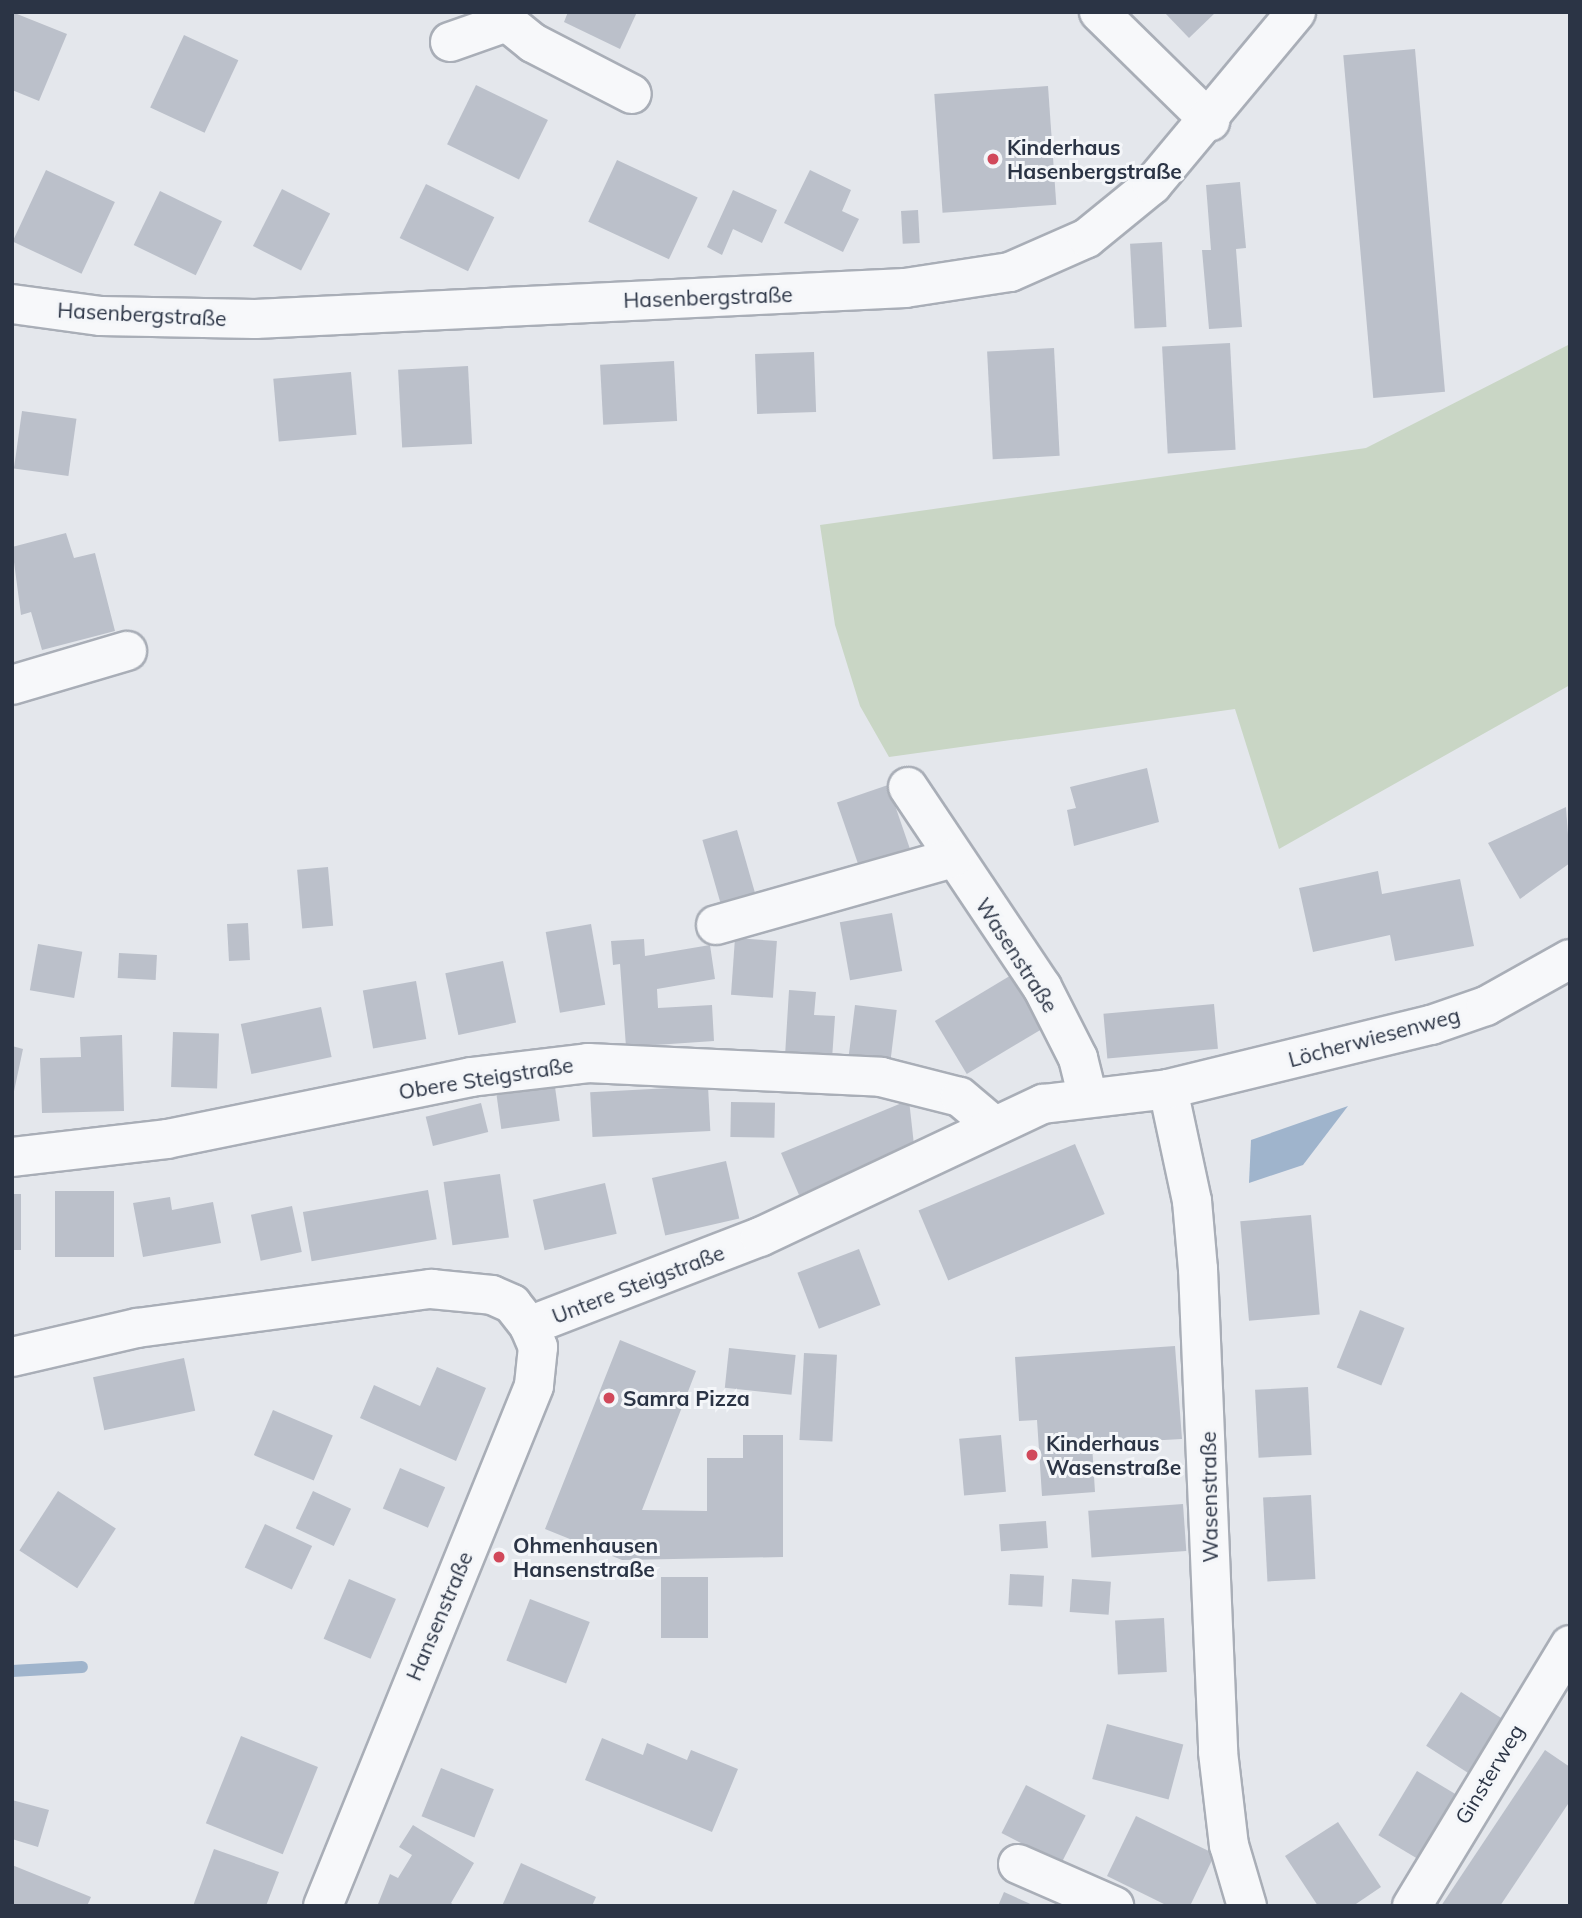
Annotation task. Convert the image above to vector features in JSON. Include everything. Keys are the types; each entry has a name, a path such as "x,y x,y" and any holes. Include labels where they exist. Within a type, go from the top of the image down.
{"street":[{"path":"1099,12 1210,121"},
{"name":"Hasenbergstraße","path":"12,304 101,316 255,319 953,284 1010,272 1087,238 1152,185 1210,121 1296,12"},
{"path":"450,42 509,17 533,43 632,94"},
{"path":"12,685 127,651"},
{"name":"Wasenstraße","path":"908,787 952,858 1041,987 1078,1058 1087,1095"},
{"path":"716,925 952,858"},
{"name":"Löcherwiesenweg","path":"1168,1089 1431,1025 1486,1006 1570,959"},
{"name":"Obere Steigstraße","path":"12,1157 167,1139 471,1077 588,1063 881,1077 960,1097 993,1125"},
{"name":"Wasenstraße","path":"1168,1089 1192,1201 1198,1269 1218,1752 1229,1845 1247,1906"},
{"name":"Untere Steigstraße","path":"12,1357 137,1328 431,1289 492,1295 512,1304 529,1326 760,1237 993,1125 1043,1104 1087,1095 1168,1089"},
{"name":"Hansenstraße","path":"323,1906 534,1386 538,1347 529,1326"},
{"name":"Ginsterweg","path":"1412,1906 1570,1645"},
{"path":"1018,1864 1114,1906"}],"green space":[{"path":"1570,344 1570,685 1279,849 1235,709 889,757 860,706 835,625 820,525 1366,448"}],"water":[{"path":"1348,1106 1303,1165 1249,1183 1251,1140"}],"building":[{"path":"12,12 67,34 39,101 12,90"},
{"path":"568,12 637,12 620,49 564,22"},
{"path":"1164,12 1216,12 1189,38"},
{"path":"184,35 238,60 205,133 150,108"},
{"path":"1415,49 1445,392 1373,398 1343,55"},
{"path":"476,85 548,120 519,179 447,144"},
{"path":"1048,86 1056,205 943,213 934,94"},
{"path":"617,160 698,198 669,259 588,222"},
{"path":"46,170 115,202 81,274 13,242"},
{"path":"810,170 851,190 842,211 859,219 843,252 784,223"},
{"path":"1240,182 1246,248 1236,249 1242,327 1209,329 1202,250 1211,250 1206,185"},
{"path":"426,184 494,217 468,271 400,238"},
{"path":"282,189 330,214 301,271 253,246"},
{"path":"733,190 777,210 762,243 733,229 722,255 707,247"},
{"path":"160,191 222,221 196,275 134,245"},
{"path":"918,210 920,243 903,244 901,211"},
{"path":"1162,242 1166,327 1134,329 1130,244"},
{"path":"1230,343 1236,450 1168,453 1162,347"},
{"path":"1054,348 1060,456 993,459 987,352"},
{"path":"814,352 816,412 757,414 755,354"},
{"path":"674,361 677,421 603,425 600,365"},
{"path":"468,366 472,444 402,448 398,370"},
{"path":"351,372 356,435 279,442 273,379"},
{"path":"22,411 76,419 68,476 14,468"},
{"path":"66,533 74,558 95,553 115,631 42,650 31,612 21,615 12,547"},
{"path":"1147,768 1159,822 1074,846 1067,810 1076,808 1070,787"},
{"path":"888,785 914,861 863,878 837,803"},
{"path":"1566,807 1570,863 1520,899 1488,843"},
{"path":"737,830 757,901 723,911 702,840"},
{"path":"328,867 333,926 302,928 297,870"},
{"path":"1378,871 1382,894 1460,879 1474,946 1395,961 1390,935 1313,952 1299,888"},
{"path":"892,913 902,971 850,980 840,922"},
{"path":"248,923 250,960 229,961 227,924"},
{"path":"591,924 605,1005 560,1013 546,932"},
{"path":"735,938 777,941 773,998 731,995"},
{"path":"644,939 645,956 710,945 715,979 657,989 658,1008 712,1005 714,1041 626,1047 620,964 613,965 611,941"},
{"path":"38,944 82,952 74,998 30,990"},
{"path":"119,953 157,955 156,980 118,978"},
{"path":"503,961 516,1023 458,1035 445,973"},
{"path":"1018,971 1050,1024 967,1074 935,1021"},
{"path":"416,981 426,1039 373,1048 363,990"},
{"path":"789,990 816,992 814,1015 835,1016 832,1059 785,1056"},
{"path":"1214,1004 1218,1049 1107,1059 1103,1014"},
{"path":"855,1005 897,1010 890,1062 849,1057"},
{"path":"321,1007 332,1057 251,1074 241,1024"},
{"path":"173,1032 219,1034 217,1089 171,1087"},
{"path":"122,1035 124,1111 42,1113 40,1058 81,1057 80,1037"},
{"path":"12,1046 23,1049 13,1096 12,1096"},
{"path":"708,1086 710,1131 593,1137 590,1092"},
{"path":"555,1087 560,1121 501,1129 497,1095"},
{"path":"909,1100 914,1145 799,1195 781,1153"},
{"path":"731,1102 775,1103 774,1138 730,1137"},
{"path":"481,1103 488,1132 433,1146 426,1117"},
{"path":"1075,1144 1105,1214 948,1280 919,1210"},
{"path":"726,1161 739,1218 665,1236 652,1178"},
{"path":"500,1174 509,1237 452,1245 444,1182"},
{"path":"605,1183 617,1234 545,1250 533,1200"},
{"path":"428,1190 437,1239 312,1261 303,1212"},
{"path":"55,1191 114,1191 114,1257 55,1257"},
{"path":"12,1194 21,1194 21,1250 12,1250"},
{"path":"170,1197 172,1210 213,1202 221,1243 143,1257 133,1203"},
{"path":"292,1206 302,1252 261,1261 251,1215"},
{"path":"1311,1215 1320,1315 1249,1321 1240,1221"},
{"path":"859,1249 881,1305 819,1329 797,1273"},
{"path":"1360,1310 1405,1328 1381,1385 1337,1367"},
{"path":"620,1340 696,1371 642,1510 707,1511 707,1458 743,1458 743,1435 783,1435 783,1557 622,1560 545,1529"},
{"path":"1175,1346 1182,1439 1092,1444 1095,1492 1042,1496 1037,1420 1019,1421 1015,1357"},
{"path":"729,1348 796,1355 791,1395 725,1388"},
{"path":"804,1353 837,1355 832,1442 799,1440"},
{"path":"184,1358 195,1411 104,1430 93,1377"},
{"path":"437,1367 486,1388 456,1461 360,1418 374,1385 420,1406"},
{"path":"1308,1387 1312,1455 1259,1458 1255,1390"},
{"path":"273,1410 333,1435 314,1481 254,1455"},
{"path":"1001,1435 1006,1492 964,1495 959,1439"},
{"path":"400,1468 445,1487 428,1528 383,1509"},
{"path":"58,1491 116,1529 77,1588 19,1551"},
{"path":"313,1491 351,1509 334,1546 296,1528"},
{"path":"1311,1495 1315,1579 1267,1581 1263,1498"},
{"path":"1183,1504 1186,1551 1092,1558 1088,1511"},
{"path":"1046,1521 1048,1548 1001,1551 999,1524"},
{"path":"265,1524 312,1546 292,1589 245,1568"},
{"path":"1010,1574 1044,1576 1042,1607 1008,1605"},
{"path":"661,1577 708,1577 708,1638 661,1638"},
{"path":"349,1579 396,1599 371,1659 324,1639"},
{"path":"1072,1579 1111,1582 1109,1615 1070,1612"},
{"path":"530,1599 590,1622 566,1684 506,1661"},
{"path":"1164,1618 1167,1672 1118,1674 1115,1621"},
{"path":"1461,1692 1509,1723 1474,1777 1426,1746"},
{"path":"1107,1724 1183,1744 1169,1800 1092,1779"},
{"path":"241,1736 318,1767 283,1854 206,1823"},
{"path":"602,1738 643,1755 647,1743 687,1760 691,1750 738,1769 712,1832 585,1780"},
{"path":"1545,1750 1570,1767 1570,1801 1500,1906 1441,1906"},
{"path":"441,1768 494,1789 474,1838 422,1816"},
{"path":"1417,1771 1462,1798 1423,1862 1378,1835"},
{"path":"1026,1785 1086,1815 1061,1864 1001,1833"},
{"path":"12,1800 49,1810 38,1847 12,1839"},
{"path":"1136,1816 1215,1854 1190,1906 1168,1906 1107,1876"},
{"path":"1338,1822 1381,1887 1353,1906 1318,1906 1285,1856"},
{"path":"413,1825 474,1863 451,1903 455,1906 378,1904 390,1874 398,1878 412,1855 399,1847"},
{"path":"214,1849 279,1872 266,1906 193,1906"},
{"path":"521,1863 596,1897 592,1906 502,1906"},
{"path":"12,1865 91,1897 87,1906 12,1906"},
{"path":"1004,1892 1035,1906 998,1906"}],"waterway":[{"path":"12,1671 82,1667"}],"place":[{"name":"Kinderhaus Hasenbergstraße","path":"993,159"},
{"name":"Samra Pizza","path":"609,1398"},
{"name":"Kinderhaus Wasenstraße","path":"1032,1455"},
{"name":"Ohmenhausen Hansenstraße","path":"499,1557"}]}
